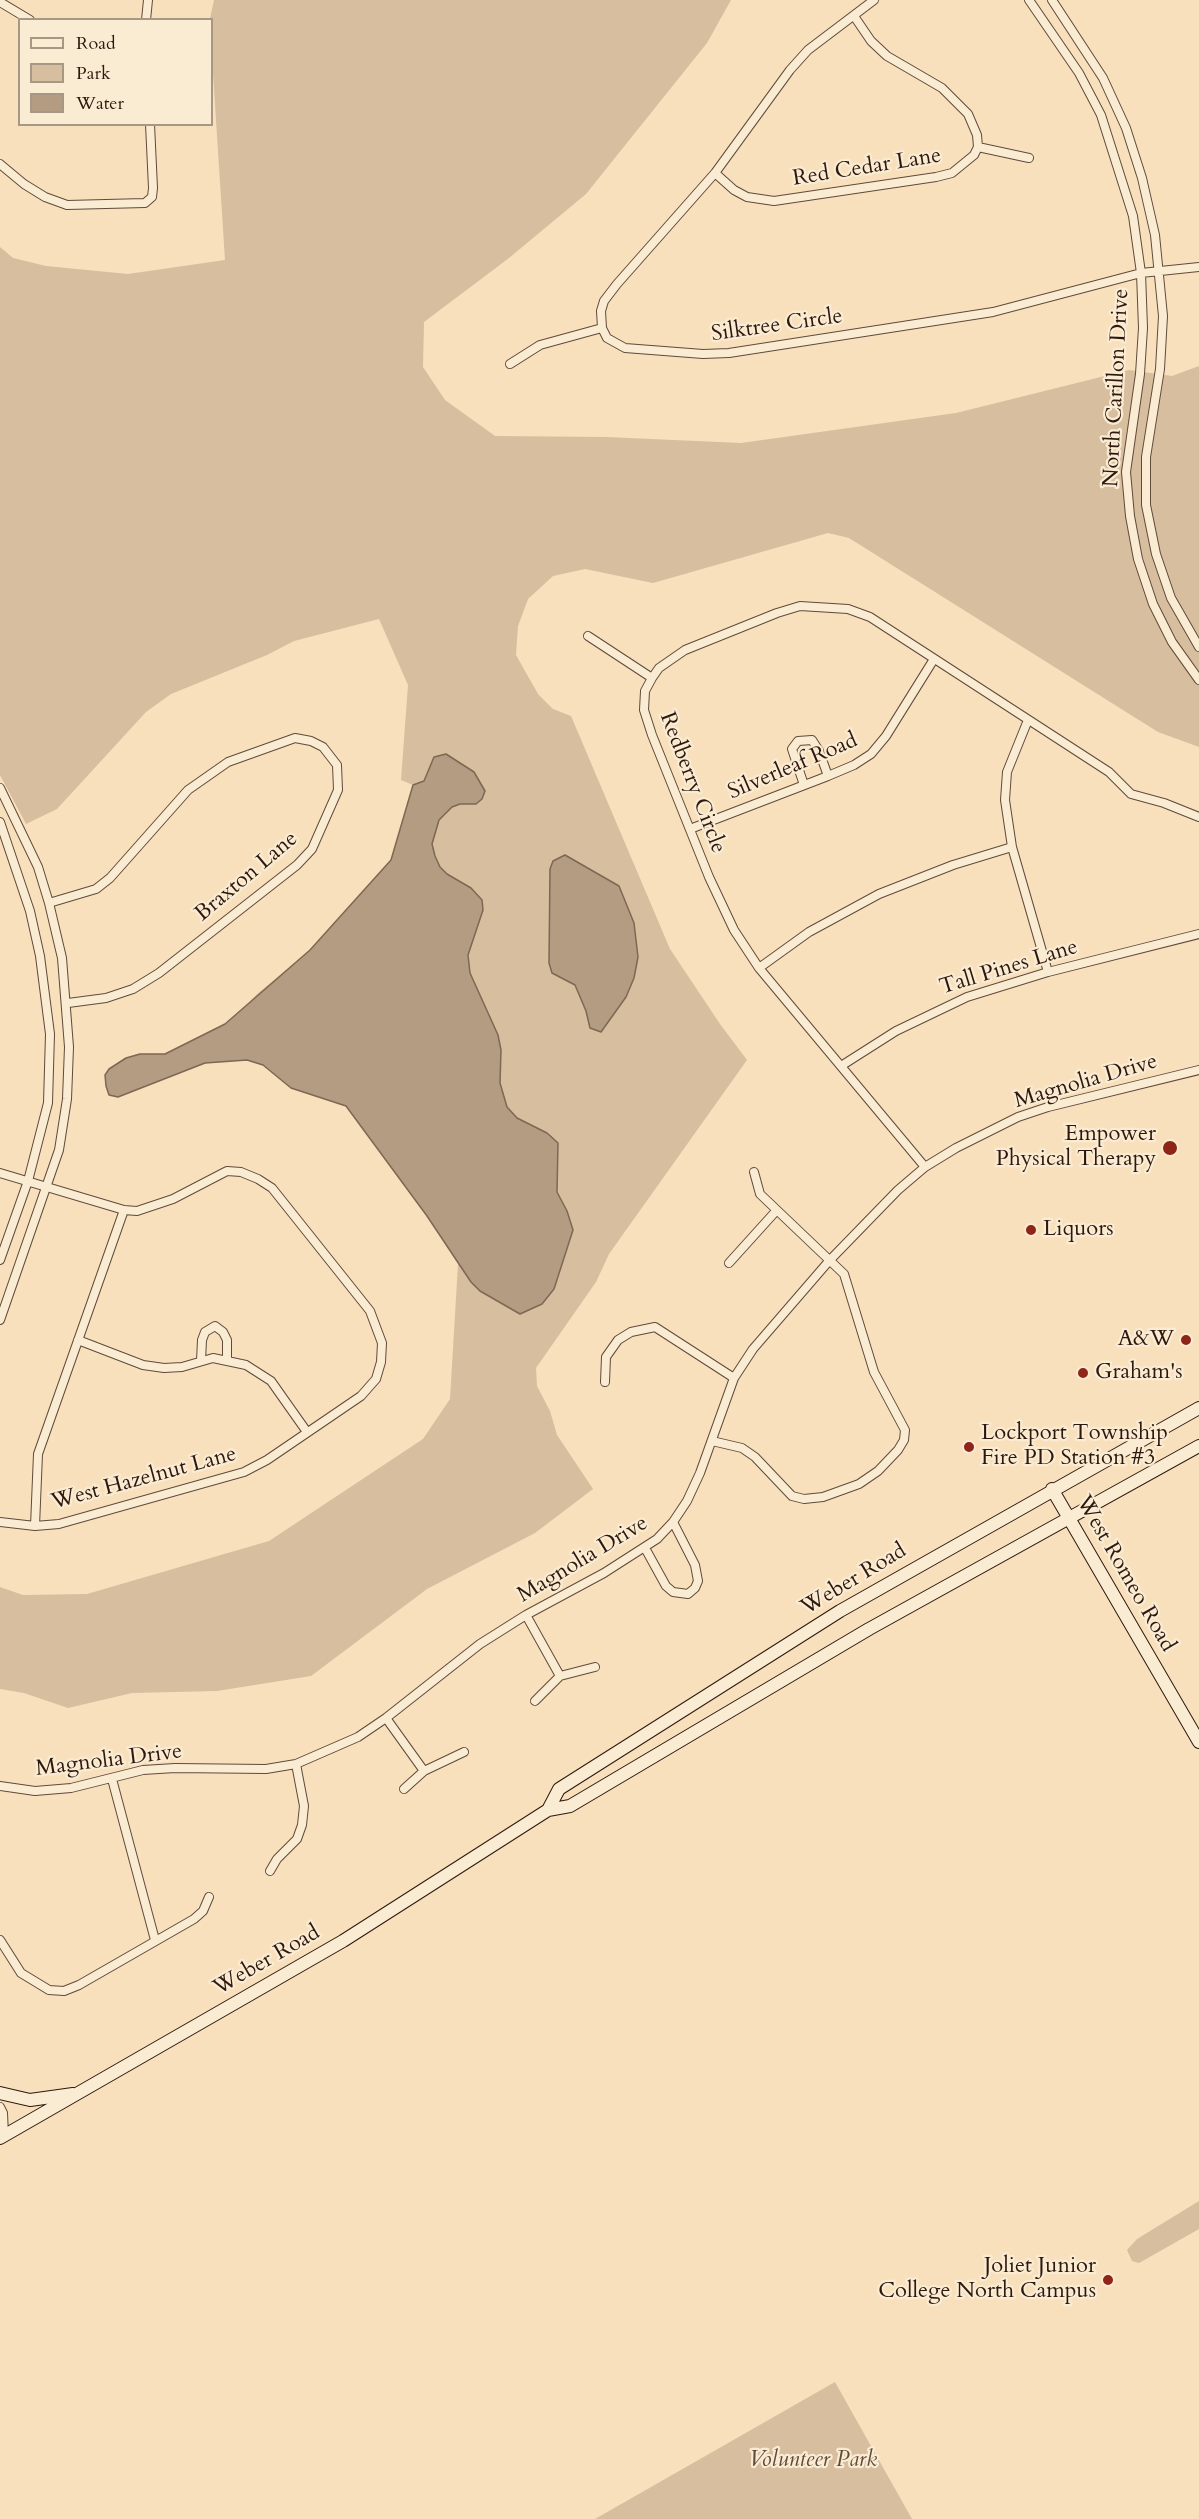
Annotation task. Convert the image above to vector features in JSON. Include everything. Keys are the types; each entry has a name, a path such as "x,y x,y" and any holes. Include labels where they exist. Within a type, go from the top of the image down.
{"main road":[{"name":"Weber Road","path":"548,1810 559,1789 840,1611 1052,1489 1199,1408"},
{"name":"Weber Road","path":"1,2135 80,2093 343,1941 548,1810 570,1806 869,1629 1070,1520 1199,1446"},
{"name":"West Romeo Road","path":"1052,1489 1199,1742"},
{"path":"0,2093 30,2100 80,2093"}],"street":[{"path":"146,18 148,0"},
{"path":"510,364 540,345 602,328 604,301 715,173 790,70 808,50 874,0"},
{"name":"North Carillon Drive","path":"1029,0 1079,73 1101,115 1133,216 1141,273 1143,328 1140,374 1126,472 1130,516 1138,560 1153,604 1172,642 1199,680"},
{"name":"North Carillon Drive","path":"1052,0 1103,78 1125,128 1142,178 1160,272 1163,316 1160,369 1146,457 1146,505 1156,554 1171,598 1199,647"},
{"path":"0,2 27,18"},
{"path":"854,16 871,41 887,56 942,88 968,114 978,135 978,147 1029,158"},
{"path":"0,164 24,184 45,197 67,205 146,203 152,197 150,126"},
{"name":"Red Cedar Lane","path":"715,173 734,190 747,197 774,201 952,173 967,163 978,147"},
{"name":"Silktree Circle","path":"602,328 607,338 625,348 704,354 729,353 993,312 1141,273 1199,267"},
{"path":"588,636 652,678 659,668 684,650 800,606 826,605 848,609 870,617 1109,772 1131,794 1164,803 1199,817"},
{"name":"Silverleaf Road","path":"690,829 828,776 854,765 871,754 886,736 934,659"},
{"name":"Redberry Circle","path":"652,678 645,691 644,710 651,735 734,930 759,968 925,1167"},
{"path":"1028,720 1007,772 1005,800 1012,847 1048,972"},
{"name":"Braxton Lane","path":"49,903 96,890 110,878 188,790 228,762 295,738 311,741 322,747 337,765 338,790 312,849 297,865 159,973 133,989 106,998 68,1003"},
{"path":"804,785 792,749 798,741 812,740 819,751 828,776"},
{"path":"0,789 38,867 62,958 68,1003 67,1099 59,1150 0,1320"},
{"path":"0,822 30,912 40,956 50,1034 48,1103 28,1181 0,1260"},
{"path":"759,968 809,932 879,894 953,865 1012,847"},
{"name":"Tall Pines Lane","path":"841,1066 896,1031 933,1011 994,987 1199,934"},
{"name":"Magnolia Drive","path":"0,1786 35,1791 71,1788 143,1770 266,1769 296,1764 358,1737 386,1718 480,1644 526,1615 604,1574 645,1548 673,1522 691,1492 734,1378 772,1324 898,1190 925,1167 956,1148 1018,1117 1048,1107 1199,1070"},
{"name":"West Hazelnut Lane","path":"0,1173 124,1210 137,1211 153,1207 227,1171 241,1172 272,1188 370,1311 382,1343 381,1362 376,1379 362,1396 244,1472 59,1524 35,1526 0,1522"},
{"path":"712,1441 742,1448 755,1457 792,1496 804,1499 823,1497 859,1484 898,1450 905,1430 874,1372 844,1274 760,1194 754,1172"},
{"path":"35,1526 38,1454 124,1210"},
{"path":"729,1263 776,1211"},
{"path":"201,1361 202,1340 205,1332 215,1326 223,1332 227,1340 227,1359"},
{"path":"605,1382 606,1357 618,1340 631,1332 655,1327 734,1378"},
{"path":"78,1340 143,1365 182,1367 201,1361 227,1359 261,1373 271,1382 307,1432"},
{"path":"645,1548 666,1586 673,1592 688,1594 695,1588 698,1581 695,1565 673,1522"},
{"path":"526,1615 560,1676"},
{"path":"535,1701 560,1676 595,1667"},
{"path":"386,1718 424,1771"},
{"path":"404,1789 424,1771 464,1752"},
{"path":"270,1871 277,1859 297,1839 302,1825 304,1806 296,1764"},
{"path":"112,1779 154,1940"},
{"path":"0,1940 21,1973 49,1990 64,1991 79,1985 194,1919 203,1911 209,1897"},
{"path":"0,2107 3,2113 1,2135"}],"green space":[{"path":"214,0 731,0 707,43 586,194 509,258 424,322 423,367 445,400 495,436 606,437 741,443 956,413 1129,370 1172,376 1199,366 1199,747 1158,732 849,538 828,533 653,583 585,569 553,576 528,599 518,626 516,655 538,694 553,709 571,716 670,949 747,1060 609,1254 596,1282 536,1368 537,1386 550,1411 557,1435 593,1489 535,1533 427,1589 311,1676 217,1691 132,1693 68,1708 24,1693 0,1689 0,1587 23,1595 87,1594 269,1541 423,1439 450,1399 458,1264 427,1216 346,1106 291,1088 263,1065 247,1060 205,1063 118,1097 109,1095 106,1086 105,1075 109,1069 126,1058 140,1054 165,1054 225,1024 310,950 391,860 413,785 401,780 408,685 379,619 294,641 267,655 171,694 146,712 57,809 26,824 0,775 0,247 13,258 46,266 128,274 225,260 213,67 213,18 210,18"},
{"path":"1199,2201 1199,2229 1139,2263 1132,2261 1127,2250 1137,2239"},
{"name":"Volunteer Park","path":"835,2382 912,2519 595,2519"}],"water":[{"path":"446,754 474,772 485,791 482,799 476,804 460,804 452,807 439,820 432,844 435,856 440,867 447,874 471,888 482,900 483,910 468,955 470,973 498,1035 501,1050 500,1083 507,1107 517,1118 547,1133 558,1143 557,1192 567,1211 573,1230 554,1289 542,1304 520,1314 480,1291 471,1282 427,1216 346,1106 291,1088 263,1065 247,1060 205,1063 118,1097 109,1095 106,1086 105,1075 109,1069 126,1058 140,1054 165,1054 225,1024 310,950 391,860 413,785 424,781 434,757"},
{"path":"565,855 619,886 634,923 638,957 634,978 626,997 601,1032 590,1028 586,1011 575,985 552,973 549,963 550,869 553,861"}],"place":[{"name":"Empower Physical Therapy","path":"1170,1148"},
{"name":"Liquors","path":"1031,1230"},
{"name":"A&W","path":"1186,1340"},
{"name":"Graham's","path":"1083,1373"},
{"name":"Lockport Township Fire PD Station #3","path":"969,1447"},
{"name":"Joliet Junior College North Campus","path":"1108,2280"}]}
